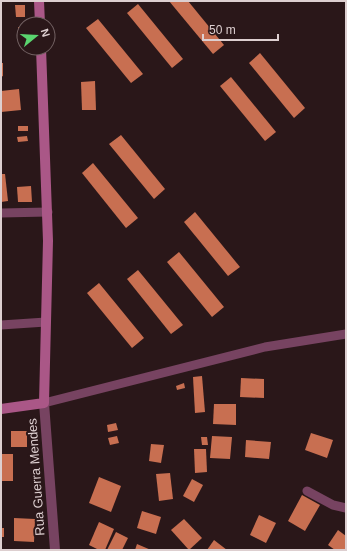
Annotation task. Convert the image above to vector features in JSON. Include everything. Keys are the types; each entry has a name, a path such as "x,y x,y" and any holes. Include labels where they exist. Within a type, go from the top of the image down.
{"main road":[{"path":"39,1 40,16"},
{"path":"1,409 44,403 48,212 41,56"}],"street":[{"path":"1,213 48,212"},
{"path":"1,325 46,322"},
{"path":"44,403 264,347 346,334"},
{"name":"Rua Guerra Mendes","path":"44,403 55,550"},
{"path":"307,491 333,505 346,508"}],"building":[{"path":"169,1 188,1 224,45 213,54"},
{"path":"138,4 183,59 172,68 127,13"},
{"path":"15,5 25,5 25,16 16,17"},
{"path":"98,19 143,74 131,83 86,28"},
{"path":"260,53 305,108 294,118 249,63"},
{"path":"1,63 3,63 3,76 1,77"},
{"path":"231,77 276,132 265,141 220,86"},
{"path":"95,81 96,110 82,110 81,82"},
{"path":"19,89 21,110 1,112 1,91"},
{"path":"18,126 28,126 28,131 18,131"},
{"path":"121,135 165,189 154,199 109,144"},
{"path":"27,136 28,141 18,142 17,137"},
{"path":"93,163 138,218 126,228 82,173"},
{"path":"1,174 5,174 8,201 1,202"},
{"path":"31,186 32,202 18,202 17,187"},
{"path":"195,212 240,267 228,276 184,222"},
{"path":"179,252 224,307 212,317 167,262"},
{"path":"138,270 183,325 171,334 127,279"},
{"path":"99,283 144,338 132,348 87,293"},
{"path":"202,376 205,412 195,413 193,377"},
{"path":"241,378 264,379 264,398 240,397"},
{"path":"184,383 185,388 177,390 176,386"},
{"path":"214,404 236,404 236,425 213,424"},
{"path":"116,423 118,430 108,432 107,425"},
{"path":"11,431 27,431 27,447 11,447"},
{"path":"311,433 333,440 327,458 305,450"},
{"path":"117,436 119,443 110,445 108,438"},
{"path":"212,436 232,437 230,459 210,458"},
{"path":"201,437 207,437 208,445 202,445"},
{"path":"246,440 271,442 269,459 245,457"},
{"path":"151,444 164,445 161,463 149,461"},
{"path":"194,449 206,449 207,472 195,473"},
{"path":"1,454 13,454 13,481 1,481"},
{"path":"170,473 173,499 159,501 156,474"},
{"path":"99,477 121,486 111,512 89,503"},
{"path":"192,479 203,485 194,502 183,496"},
{"path":"302,495 320,505 305,531 288,521"},
{"path":"142,511 161,517 156,534 137,528"},
{"path":"259,515 276,523 266,543 250,535"},
{"path":"14,518 35,519 34,542 14,541"},
{"path":"184,519 202,538 189,550 171,530"},
{"path":"99,522 114,529 105,550 99,550 89,545"},
{"path":"1,528 4,528 4,537 1,537"},
{"path":"338,530 346,536 346,550 335,550 328,545"},
{"path":"116,532 128,538 122,550 107,550"},
{"path":"214,540 227,550 207,550"},
{"path":"137,544 151,550 135,550"}]}
